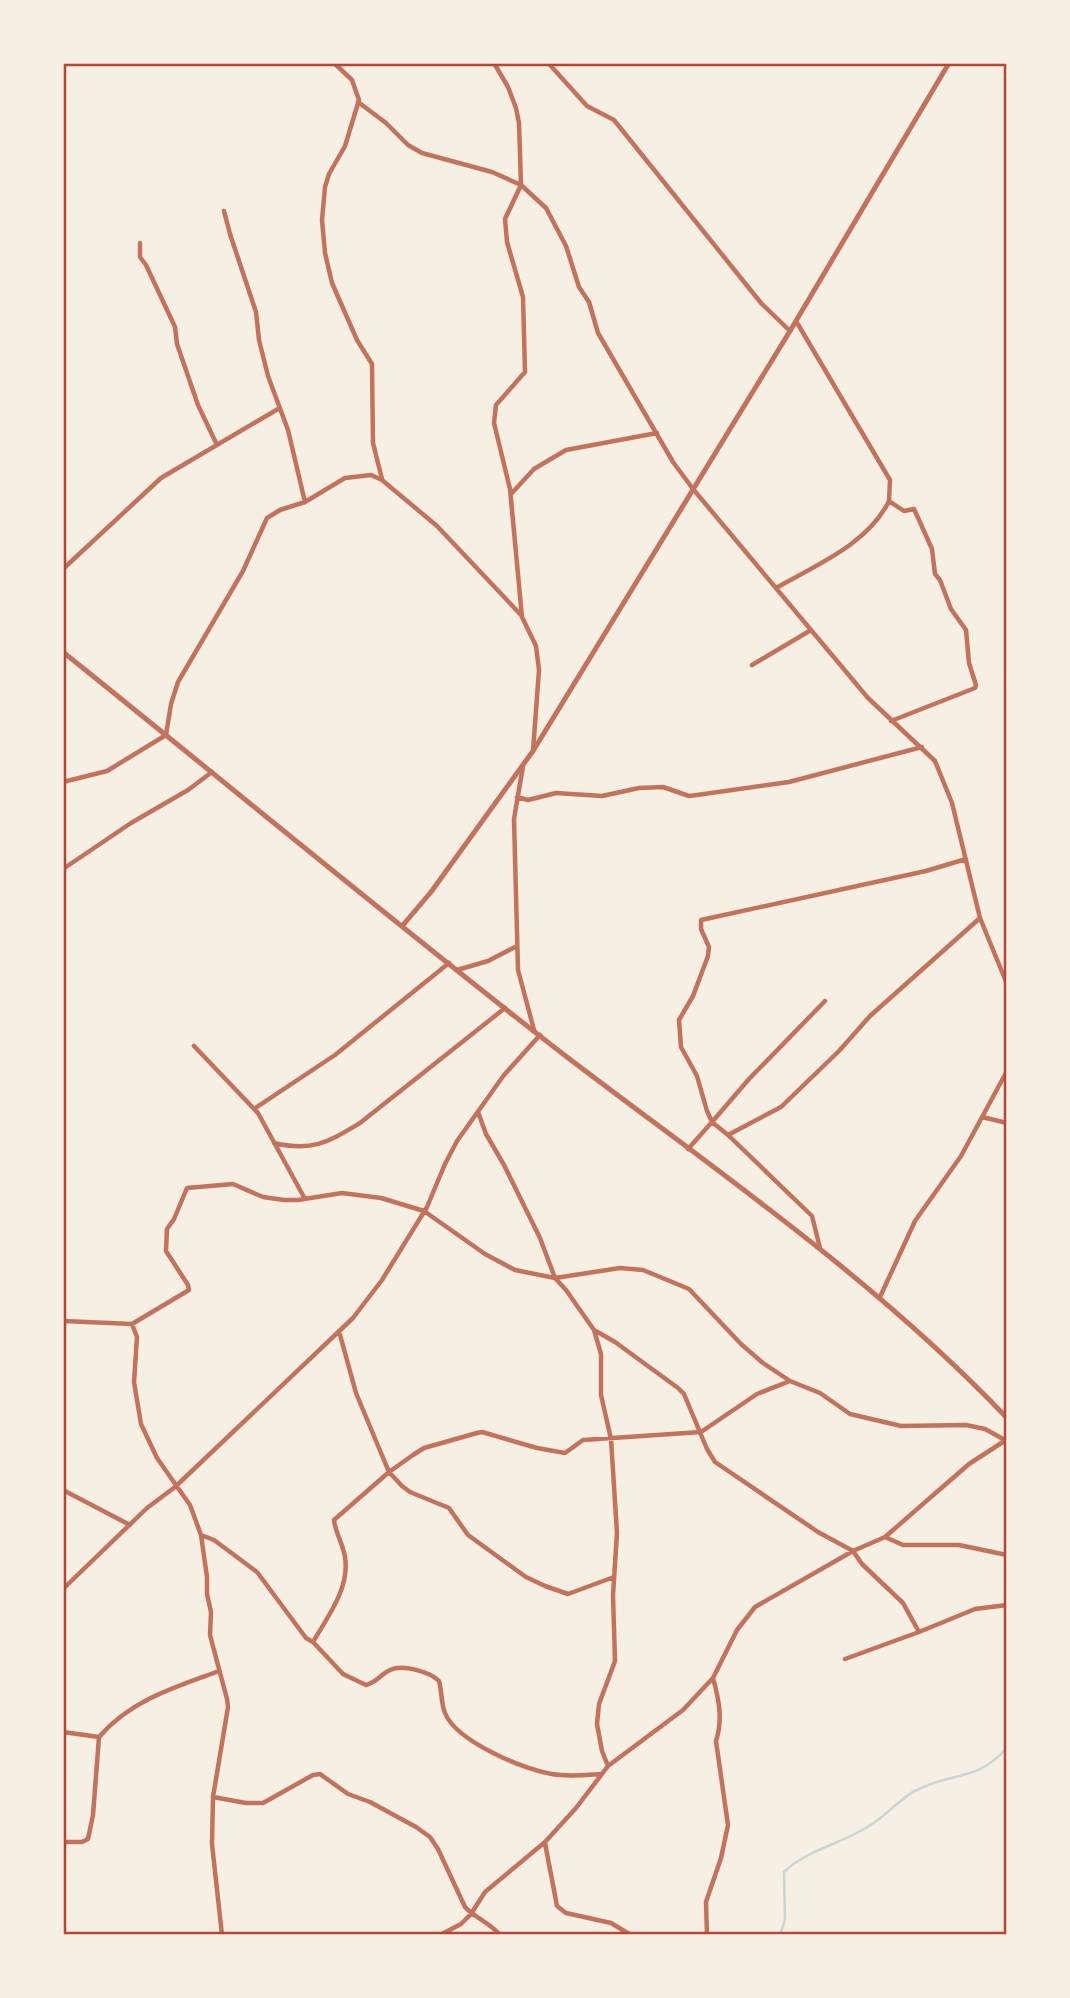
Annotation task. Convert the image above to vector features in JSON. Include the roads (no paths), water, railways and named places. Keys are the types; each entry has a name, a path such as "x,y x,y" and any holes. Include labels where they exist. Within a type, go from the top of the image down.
{"street":[{"path":"334,63 352,80 358,102 345,146 329,174 325,187 322,220 327,268 357,340 372,364 373,443 383,480"},
{"path":"494,63 508,87 519,123 521,185 505,219 508,242 523,297 525,372 496,405 494,417 510,495 522,617"},
{"path":"553,63 550,65 587,106 614,120 761,303 790,331"},
{"path":"403,925 431,892 533,751 790,331 949,63"},
{"path":"358,102 386,123 408,145 422,153 492,172 521,185 545,208 566,246 579,287 589,302 594,326 673,462 811,630 891,721 935,761 952,803 980,918 1007,984"},
{"path":"224,211 256,312 259,340 278,408 288,430 305,502"},
{"path":"140,243 140,257 175,327 177,344 198,405 218,445"},
{"path":"776,587 853,542 883,513 889,500 890,480 796,321"},
{"path":"63,569 151,485 278,408"},
{"path":"510,495 534,469 566,450 657,433"},
{"path":"63,782 107,771 166,735 178,682 243,571 262,526 272,514 305,502 345,478 366,475 383,480 436,526 522,617 536,646 539,670 533,751"},
{"path":"889,500 904,511 914,509 920,521 932,549 934,574 940,580 951,609 966,630 969,663 976,685 975,688 891,721"},
{"path":"752,665 811,630"},
{"path":"63,652 457,970 820,1248 963,1371 1007,1418"},
{"path":"517,797 528,800 556,793 602,796 663,786 690,796 789,782 922,747"},
{"path":"523,765 514,819 517,946 518,970 534,1030"},
{"path":"63,869 131,823 188,790 212,771"},
{"path":"820,1248 813,1216 712,1122 706,1111 697,1076 681,1047 679,1020 693,996 708,956 709,947 701,929 701,920 926,871 966,859"},
{"path":"727,1135 780,1107 839,1051 870,1016 980,918"},
{"path":"457,970 499,957 517,946"},
{"path":"254,1109 345,1048 449,963"},
{"path":"688,1149 749,1079 825,1001"},
{"path":"274,1143 304,1148 335,1138 360,1122 506,1008"},
{"path":"63,1589 353,1318 382,1280 424,1211 444,1164 478,1112 504,1075 540,1035"},
{"path":"194,1046 254,1109 305,1199"},
{"path":"880,1297 915,1221 961,1156 1007,1071"},
{"path":"478,1112 486,1134 540,1238 555,1278 594,1331 601,1354 601,1395 611,1439 617,1520 612,1595 615,1661 599,1704 597,1724 608,1766"},
{"path":"982,1117 1007,1123"},
{"path":"63,1321 132,1324 189,1290 166,1251 167,1229 187,1188 233,1184 263,1197 284,1200 328,1194 381,1198 424,1211 501,1263 515,1269 555,1278 620,1268 643,1270 680,1284 692,1292 741,1344 790,1381 820,1393 850,1414 901,1426 966,1425 985,1429 1006,1440 969,1464 885,1537 853,1551 755,1607 737,1630 712,1678 683,1710 608,1766 545,1842 485,1892 461,1924 440,1935"},
{"path":"132,1324 137,1338 134,1382 141,1424 157,1458 190,1506 201,1535 211,1612 210,1635 228,1707 213,1797 212,1844 222,1935"},
{"path":"339,1331 356,1393 389,1472 410,1492 449,1508 468,1535 526,1577 545,1586 568,1594 615,1577"},
{"path":"594,1331 615,1342 678,1388 684,1394 706,1449 715,1462 818,1532 853,1551 862,1564 903,1603 919,1632"},
{"path":"313,1642 341,1594 346,1572 343,1549 334,1520 389,1472 424,1448 482,1432 565,1453 583,1440 701,1432 757,1395 790,1381"},
{"path":"63,1490 130,1525"},
{"path":"201,1535 214,1539 257,1572 306,1638 343,1674 366,1685 380,1679 391,1669 402,1668 431,1674 439,1681 447,1717 471,1741 524,1767 553,1774 601,1774"},
{"path":"885,1537 903,1545 959,1545 1007,1555"},
{"path":"845,1659 975,1609 1007,1605"},
{"path":"63,1842 82,1842 89,1836 99,1737 108,1726 139,1702 219,1671"},
{"path":"707,1935 706,1902 721,1858 728,1818 716,1741 720,1729 720,1702 712,1678"},
{"path":"63,1732 99,1737"},
{"path":"213,1797 263,1803 313,1775 320,1774 348,1794 369,1802 430,1837 471,1914 494,1927 500,1935"},
{"path":"545,1842 557,1906 566,1913 611,1923 631,1935"}],"waterway":[{"path":"780,1935 785,1920 784,1872 793,1864 869,1826 914,1791 986,1766 1007,1748"}]}
